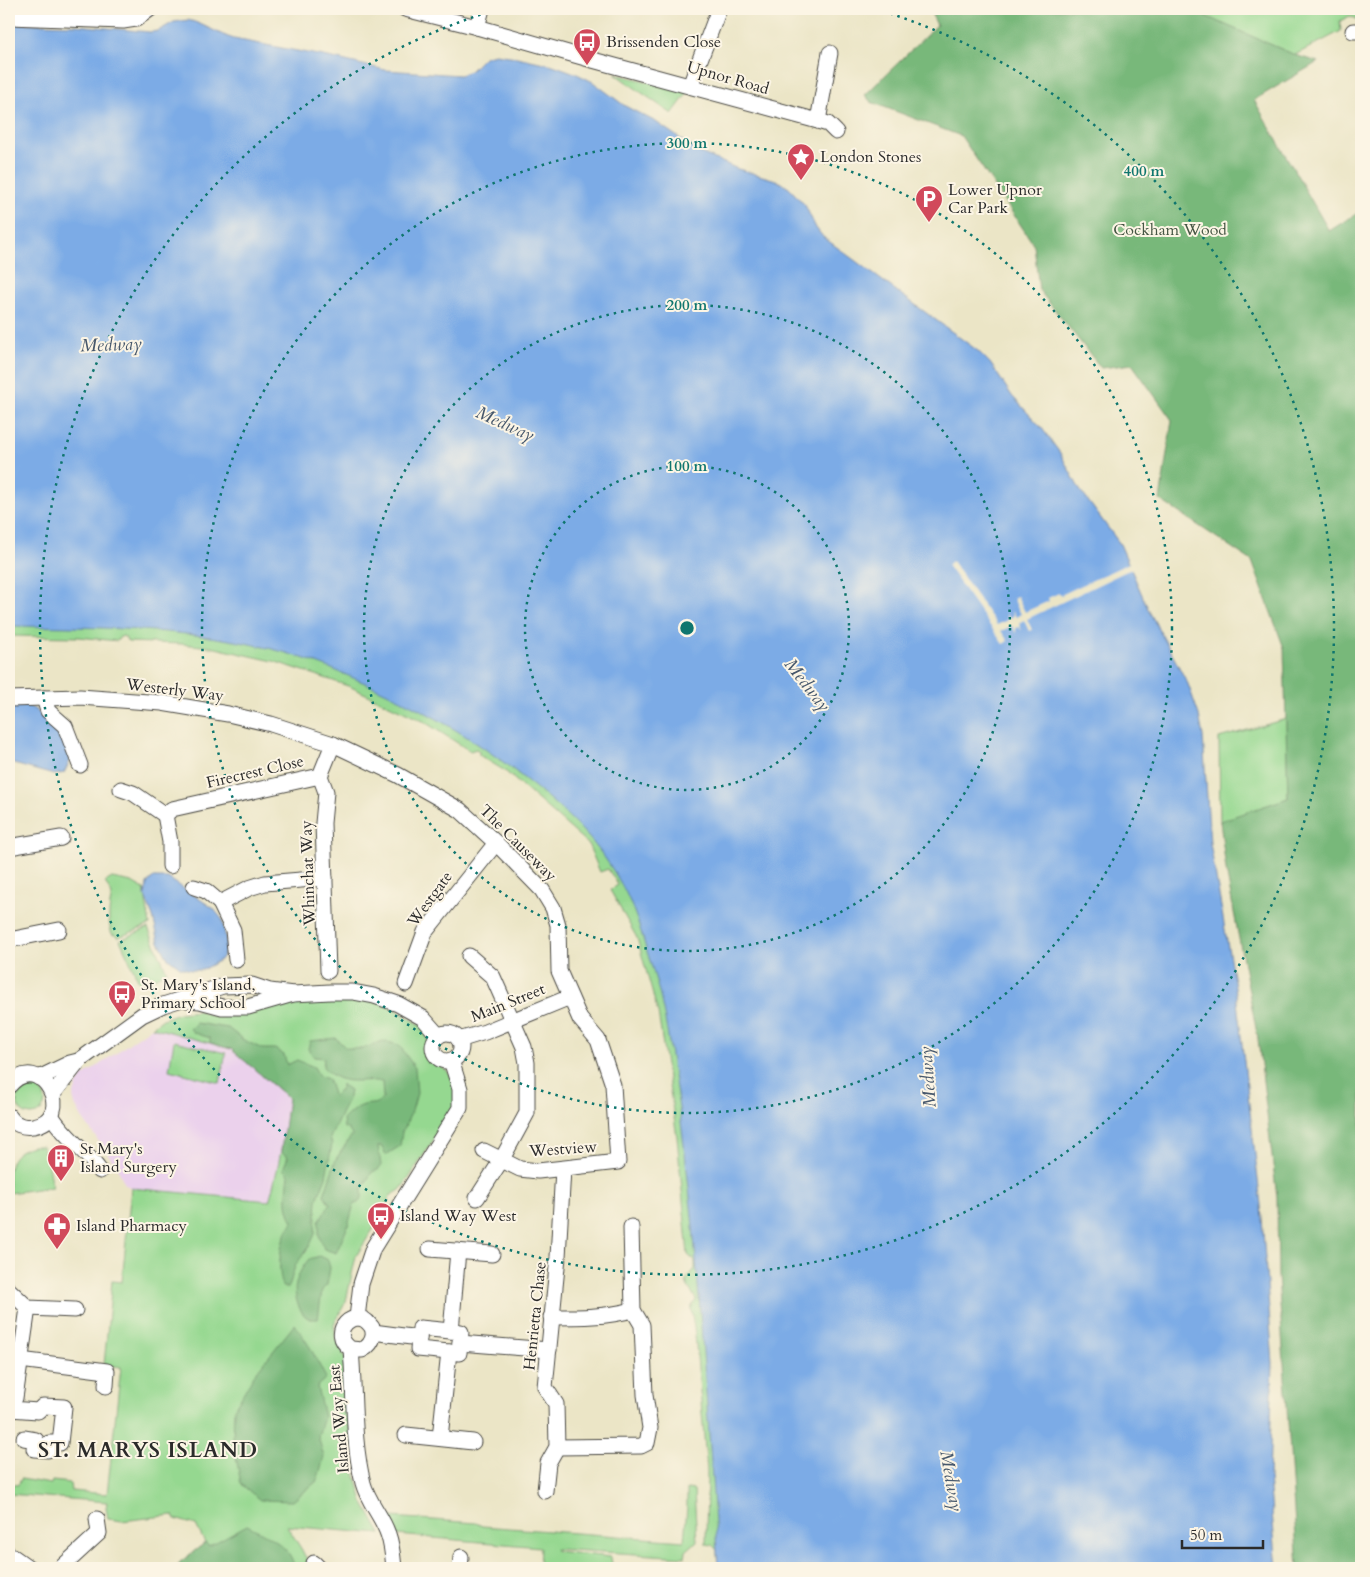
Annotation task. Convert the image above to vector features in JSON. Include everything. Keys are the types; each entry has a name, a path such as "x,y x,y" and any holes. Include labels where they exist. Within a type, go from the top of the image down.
{"street":[{"path":"9,18 123,20 136,18 150,9"},
{"name":"Upnor Road","path":"405,9 818,121 828,124 836,132"},
{"path":"477,27 482,9"},
{"path":"690,86 719,9"},
{"path":"818,121 830,53"},
{"path":"44,698 48,711 64,726 80,765"},
{"name":"Westerly Way","path":"9,699 80,698 172,704 271,724 334,744"},
{"name":"The Causeway","path":"334,744 398,775 460,810 496,843 542,890 553,908 558,925 559,971 580,1020 598,1040 613,1085 618,1162"},
{"name":"Firecrest Close","path":"165,815 172,809 320,776 334,744"},
{"name":"Whinchat Way","path":"320,776 326,792 323,817 328,971"},
{"path":"121,789 133,793 165,815 170,842 170,866"},
{"path":"9,847 61,838"},
{"name":"Westgate","path":"406,984 424,932 496,843"},
{"path":"220,903 249,888 265,883 325,878"},
{"path":"194,887 208,892 220,903 232,930 236,960"},
{"path":"9,940 59,930"},
{"path":"469,956 493,977 524,1047 527,1063 527,1114 502,1159 476,1198"},
{"path":"53,1094 80,1060 148,1012 163,1004 202,994 218,987 252,985 270,991 293,994 337,992 374,996 398,1004 423,1018 438,1035"},
{"path":"181,1000 200,1000 222,1007 243,1007 293,994"},
{"name":"Main Street","path":"459,1040 570,997"},
{"path":"450,1033 459,1040 460,1050 458,1055 451,1060 441,1060 433,1052 433,1042 438,1035 450,1033"},
{"path":"39,1078 80,1060"},
{"path":"419,1338 373,1332 367,1321 357,1318 361,1284 373,1248 460,1108 460,1088 451,1060"},
{"path":"9,1085 23,1076 39,1078 50,1087 53,1094 54,1108 51,1115 39,1124 32,1126 24,1126 10,1120"},
{"path":"51,1115 57,1126 94,1162 100,1171"},
{"name":"Westview","path":"484,1151 520,1169 538,1171 618,1162"},
{"name":"Henrietta Chase","path":"545,1491 548,1463 557,1447 556,1404 546,1387 558,1257 563,1169"},
{"path":"557,1447 642,1446 647,1443 650,1428 645,1395 642,1325 633,1310 632,1227"},
{"path":"430,1250 492,1254"},
{"path":"440,1438 453,1342 458,1251"},
{"path":"9,1290 28,1308 75,1310"},
{"path":"24,1438 36,1440 34,1449 48,1450 50,1443 66,1443 64,1407 43,1406 38,1411 9,1410 14,1398 16,1366 28,1308"},
{"path":"551,1317 584,1318 615,1315 633,1310"},
{"name":"Island Way East","path":"357,1318 348,1321 341,1331 343,1341 351,1349 362,1350 367,1348 371,1343 373,1332"},
{"path":"453,1342 420,1328 418,1349 453,1342 548,1350"},
{"name":"Island Way East","path":"351,1349 354,1425 359,1467 363,1485 370,1502 388,1533 394,1568"},
{"path":"16,1366 107,1371 106,1386"},
{"path":"406,1435 473,1442"},
{"path":"61,1568 99,1533 97,1519"},
{"path":"9,1554 29,1568"}],"shaded area":[{"path":"152,1027 231,1049 288,1098 279,1166 269,1201 131,1188 125,1184 115,1164 82,1118 73,1097 81,1078"}],"green space":[{"name":"Cockham Wood","path":"929,9 1189,9 1295,55 1318,62 1254,100 1329,231 1361,211 1361,1568 1298,1568 1278,1276 1277,1198 1258,1039 1226,870 1220,821 1288,798 1284,648 1252,561 1160,500 1172,420 1132,364 1101,368 1039,290 1034,245 961,136 871,102 865,95 937,25"},
{"path":"1187,9 1355,9 1361,21 1350,16 1340,21 1341,31 1295,55"},
{"path":"615,74 689,91 672,114"},
{"path":"9,599 412,655 694,937 718,1568 717,1550 712,1545 706,1544 707,1471 691,1308 696,1300 686,1280 695,1269 695,1261 688,1255 677,1137 658,1013 637,938 610,890 618,885 608,869 600,872 588,844 505,771 479,755 479,751 476,749 470,751 423,721 351,687 273,661 211,647 128,642 124,636 120,637 117,641 79,637 9,636"},
{"path":"1286,719 1288,798 1220,823 1219,738"},
{"path":"112,878 132,882 144,889 150,925 119,937 112,934 109,925 109,915 112,895 105,882"},
{"path":"148,928 167,972 140,984 120,940"},
{"path":"352,996 387,1004 424,1027 433,1060 449,1073 454,1082 456,1105 409,1178 400,1190 390,1196 383,1214 356,1256 346,1301 334,1325 336,1338 345,1356 355,1473 363,1502 381,1534 287,1526 311,1568 178,1568 179,1563 205,1543 196,1525 175,1519 173,1515 122,1521 108,1519 107,1502 9,1494 9,1484 18,1485 21,1479 51,1484 52,1481 70,1483 71,1491 107,1494 121,1367 104,1365 112,1281 122,1282 131,1188 269,1201 281,1150 288,1098 231,1049 152,1027 163,1019 179,1013 199,1011 217,1017 238,1016 238,1010 278,1003"},
{"path":"196,1023 228,1028 242,1039 262,1049 275,1049 284,1055 287,1065 297,1060 314,1067 319,1076 328,1079 334,1097 341,1088 341,1084 350,1090 349,1097 330,1138 332,1144 326,1177 317,1200 315,1234 310,1245 295,1266 289,1287 283,1287 280,1268 280,1254 283,1241 293,1221 287,1205 289,1175 283,1169 288,1157 281,1152 288,1098 231,1049 210,1043 210,1038 194,1033 190,1029"},
{"path":"336,1038 346,1048 362,1049 383,1041 399,1045 415,1068 417,1093 412,1111 402,1132 400,1146 386,1155 381,1146 378,1146 381,1165 378,1170 372,1172 362,1189 362,1198 358,1203 354,1204 348,1226 336,1253 324,1249 319,1235 319,1221 330,1204 324,1195 336,1159 352,1135 348,1129 344,1128 343,1120 358,1108 376,1103 383,1098 382,1082 351,1081 337,1078 323,1067 324,1058 314,1057 308,1049 310,1041"},
{"path":"174,1041 226,1053 220,1083 169,1070"},
{"path":"31,1087 41,1091 45,1101 41,1111 31,1115 21,1111 17,1101 21,1091"},
{"path":"32,1146 42,1146 46,1155 52,1187 9,1193 10,1164 17,1153"},
{"path":"320,1256 328,1260 330,1268 327,1285 322,1290 318,1319 310,1319 300,1309 295,1288 299,1274 309,1259"},
{"path":"295,1324 326,1378 317,1386 324,1417 318,1436 324,1457 317,1481 293,1501 260,1500 241,1484 233,1440 234,1409 254,1375"},
{"path":"687,1489 694,1490 697,1541 686,1551 685,1557 555,1549 556,1551 611,1557 612,1564 607,1568 539,1568 540,1547 397,1535 391,1517 476,1523 482,1526 684,1541"},
{"path":"247,1525 277,1542 289,1554 294,1568 231,1568 227,1560 221,1568 178,1568 179,1563 205,1543 209,1546"}],"water":[{"name":"Medway","path":"188,20 234,39 385,70 460,75 470,71 484,57 495,54 553,65 575,73 593,82 625,106 656,122 701,153 738,169 776,180 789,188 805,205 816,228 823,237 978,351 990,363 1012,396 1041,427 1060,453 1080,490 1120,544 1149,611 1188,684 1199,715 1203,736 1210,843 1236,993 1261,1205 1273,1363 1269,1478 1277,1568 718,1568 695,1244 685,1150 669,1040 657,986 637,919 616,874 604,857 580,828 552,801 482,747 442,722 401,700 322,665 272,649 198,635 103,628 9,626 9,23 76,25 150,32 158,31 174,22"},
{"path":"9,705 26,705 36,710 64,736 71,759 64,773 54,775 14,764 9,760"},
{"path":"152,878 168,878 213,908 222,919 226,940 225,952 220,960 202,970 191,970 180,967 167,957 159,942 153,917 145,896 147,884"}],"pier":[{"path":"952,561 997,625 1008,620 1006,613 1010,618 1013,616 1012,610 1016,617 1021,614 1013,598 1017,596 1025,612 1049,601 1048,598 1059,593 1061,595 1129,563 1133,568 1027,619 1032,630 1029,631 1024,620 1019,623 1022,631 1019,627 1016,628 1016,633 1012,626 1001,631 1008,641 1003,644 947,565"}],"place":[{"name":"Brissenden Close","path":"587,66"},
{"name":"London Stones","path":"801,181"},
{"name":"Lower Upnor Car Park","path":"929,223"},
{"name":"St. Mary's Island, Primary School","path":"122,1018"},
{"name":"St Mary's Island Surgery","path":"61,1182"},
{"name":"Island Way West","path":"381,1240"},
{"name":"Island Pharmacy","path":"57,1250"}],"district":[{"name":"ST. MARYS ISLAND","path":"148,1450"}]}
